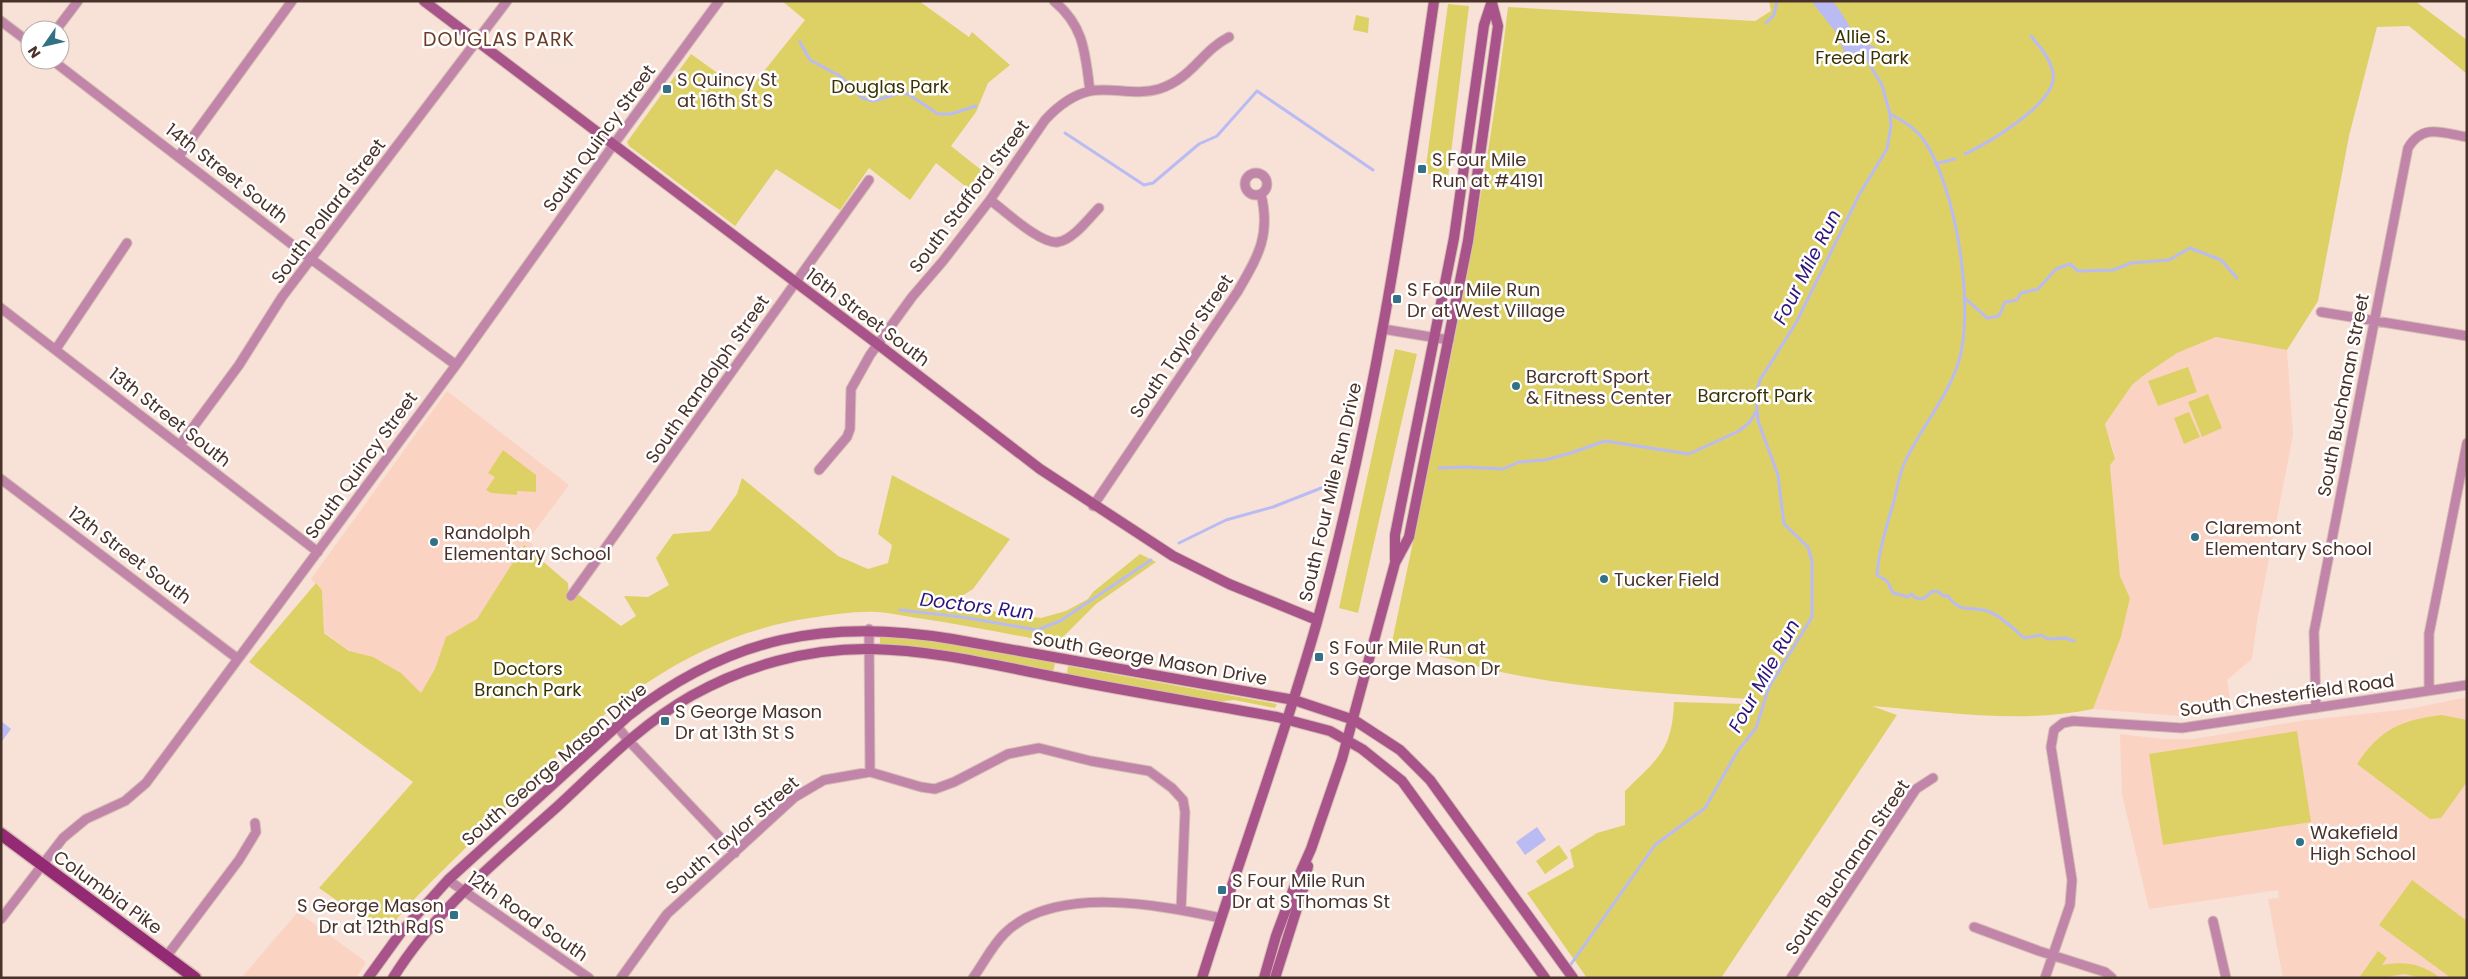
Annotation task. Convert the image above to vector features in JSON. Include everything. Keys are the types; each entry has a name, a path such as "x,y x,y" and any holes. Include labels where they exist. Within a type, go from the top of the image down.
{"main road":[{"name":"16th Street South","path":"424,1 795,283 878,343 1040,469 1093,506 1173,556 1229,584 1317,620"},
{"name":"South Four Mile Run Drive","path":"1202,978 1294,700 1317,620 1355,466 1383,329 1411,162 1434,1"},
{"path":"1395,563 1395,535 1454,238 1484,25 1492,2"},
{"path":"1264,978 1295,885 1311,849 1354,720 1395,563 1409,537 1468,241 1498,26 1492,2"},
{"name":"South George Mason Drive","path":"368,978 402,930 448,880 617,726 667,687 742,651 798,636 868,630 910,632 1294,700 1354,720 1400,750 1430,780 1573,978"},
{"name":"South George Mason Drive","path":"392,978 429,928 464,892 628,740 690,696 736,674 776,661 814,653 870,649 935,656 1059,678 1287,719 1330,731 1347,740 1402,781 1545,978"},
{"path":"1059,678 1062,659"},
{"name":"Columbia Pike","path":"1,834 195,978"},
{"path":"1275,978 1304,886 1311,849"}],"street":[{"path":"64,20 78,1"},
{"path":"179,156 292,1"},
{"name":"South Pollard Street","path":"180,445 239,365 282,298 507,1"},
{"name":"South Quincy Street","path":"1,919 75,827 86,819 125,801 146,783 456,365 614,144 720,1"},
{"path":"1054,1 1075,24 1083,42 1090,91"},
{"path":"1,21 20,35"},
{"name":"South Stafford Street","path":"818,470 847,437 850,429 851,389 859,372 878,343 912,296 943,261 990,200 1045,120 1056,108 1090,91 1132,92 1158,89 1179,80 1193,70 1217,43 1229,37"},
{"name":"14th Street South","path":"65,70 311,259 456,365"},
{"name":"South Buchanan Street","path":"2316,708 2314,632 2408,148 2414,138 2422,132 2432,131 2467,138"},
{"name":"South Randolph Street","path":"571,596 869,180"},
{"name":"South Taylor Street","path":"1093,506 1238,291 1259,256 1265,230 1265,212 1260,194"},
{"path":"990,200 1041,238 1058,242 1068,238 1099,208"},
{"path":"56,350 127,243"},
{"name":"13th Street South","path":"1,308 318,552"},
{"path":"2321,312 2467,336"},
{"path":"1383,329 1449,340"},
{"path":"2430,690 2429,634 2467,444"},
{"name":"12th Street South","path":"1,478 238,658"},
{"path":"868,630 870,649 870,772"},
{"name":"South Chesterfield Road","path":"2053,955 2070,905 2072,880 2051,747 2054,730 2063,724 2073,721 2182,728 2467,685"},
{"path":"617,726 735,853"},
{"name":"South Taylor Street","path":"621,978 667,914 802,793 824,780 870,772 921,787 935,789 954,782 1008,754 1039,748 1091,761 1149,771 1172,788 1182,800 1185,812 1181,910"},
{"name":"South Buchanan Street","path":"1794,977 1916,789 1934,778"},
{"path":"166,957 239,860 256,832 255,823"},
{"name":"12th Road South","path":"448,880 589,978"},
{"path":"973,978 1004,934 1025,919 1055,907 1113,902 1181,910 1221,918"},
{"path":"2213,921 2226,978"},
{"path":"1974,927 2105,972 2112,978"},
{"path":"2045,978 2053,955"}],"shaded area":[{"name":"Claremont Elementary School","path":"2216,337 2287,350 2293,435 2257,621 2252,659 2227,680 2231,707 2180,716 2093,709 2121,637 2130,598 2120,576 2110,465 2114,452 2105,424 2132,385 2143,376 2177,353"},
{"name":"Randolph Elementary School","path":"447,391 569,485 528,540 533,545 421,693 369,665 324,632 322,590 311,579"},
{"name":"Wakefield High School","path":"2467,697 2467,978 2283,978 2268,899 2279,898 2278,890 2149,909 2122,794 2120,734 2163,739 2194,739 2300,721 2409,709"},
{"path":"298,912 366,962 356,978 241,978"}],"green space":[{"name":"Douglas Park","path":"782,1 919,1 969,37 972,32 1010,65 988,83 976,112 951,146 990,177 979,197 936,163 910,200 869,168 840,210 776,169 735,226 629,146 627,142 691,54 737,87 748,91 805,20"},
{"name":"Barcroft Park","path":"1769,1 2415,1 2467,40 2467,74 2409,26 2377,27 2349,136 2318,301 2287,350 2216,337 2177,353 2143,376 2132,385 2105,424 2115,459 2110,465 2120,576 2130,598 2121,637 2093,709 2039,716 2011,716 1955,714 1872,706 1897,715 1721,978 1587,978 1527,893 1574,867 1570,850 1597,833 1625,825 1625,791 1654,761 1666,743 1673,719 1674,702 1745,704 1748,699 1634,691 1549,681 1488,669 1392,642 1472,246 1486,167 1508,7 1755,21 1771,11"},
{"path":"1448,4 1469,6 1448,178 1425,173"},
{"path":"1356,15 1369,18 1368,33 1353,30"},
{"path":"1395,349 1417,354 1358,613 1339,608"},
{"path":"2188,367 2197,392 2158,406 2148,381"},
{"path":"2208,394 2222,428 2202,437 2188,402"},
{"path":"2189,412 2200,437 2184,444 2174,418"},
{"path":"503,450 536,475 536,492 517,491 517,495 491,493 486,490 495,477 488,473"},
{"name":"Doctors Branch Park","path":"892,475 1010,539 973,589 948,605 1041,618 1066,611 1088,599 1093,592 1140,554 1156,562 1096,604 1057,643 889,613 869,612 810,618 759,629 712,647 669,669 629,696 591,726 554,759 432,880 385,934 319,888 413,782 249,662 316,583 322,590 324,633 349,651 373,657 401,673 421,693 435,669 446,637 477,619 524,545 568,583 569,598 579,595 621,626 636,616 624,596 648,597 669,585 656,558 673,534 710,531 737,494 742,478 838,556 868,569 888,563 892,545 878,534"},
{"path":"880,635 932,640 1055,663 1053,672 915,647 880,644"},
{"path":"1068,666 1277,704 1275,708 1234,700 1215,702 1067,674"},
{"path":"2442,715 2467,720 2467,782 2441,818 2430,819 2357,764 2374,742 2393,728 2403,723"},
{"path":"2297,731 2311,822 2163,845 2149,754"},
{"path":"1559,845 1568,858 1545,874 1536,861"},
{"path":"2412,880 2467,921 2467,978 2451,978 2379,925"},
{"path":"2378,951 2387,958 2382,965 2412,964 2426,969 2440,978 2422,978 2404,974 2381,978 2359,978"}],"water":[{"path":"1811,1 1832,1 1861,40 1875,47 1875,53 1869,60 1863,60 1858,53 1844,53 1838,35"},
{"path":"1,721 11,729 2,741 1,741"},
{"path":"1537,827 1546,840 1525,855 1516,842"}],"waterway":[{"path":"1766,23 1774,15 1777,1"},
{"path":"1965,154 1989,141 2020,120 2045,96 2052,84 2053,73 2050,62 2031,36"},
{"path":"800,42 810,60 840,76 862,98 874,101 900,93 908,94 938,114 951,114 976,106"},
{"name":"Four Mile Run","path":"1569,967 1655,845 1705,808 1737,752 1756,728 1769,687 1812,617 1812,561 1808,547 1784,524 1778,475 1758,421 1756,395 1760,380 1796,323 1859,195 1887,149 1891,126 1890,114 1882,85 1871,67 1867,56"},
{"path":"1065,133 1144,185 1153,183 1199,144 1217,136 1257,91 1373,170"},
{"path":"1890,114 1920,135 1935,160 1945,186 1960,248 1965,313 1963,341 1953,377 1904,464 1881,546 1877,575 1887,581 1893,593 1908,597 1911,594 1916,598 1923,599 1933,591 1939,592 1943,596 1948,596 1953,602 1963,608 1990,612 2003,620 2024,638 2041,635 2048,639 2065,638 2074,641"},
{"path":"1935,164 1955,159"},
{"path":"1965,298 1987,318 1999,316 2005,302 2017,300 2021,293 2038,289 2056,269 2070,264 2078,271 2113,270 2131,263 2169,260 2190,248 2221,260 2237,278"},
{"name":"Doctors Run","path":"1439,468 1503,469 1519,462 1545,460 1571,453 1605,441 1689,454 1739,431 1750,422 1757,410"},
{"name":"Doctors Run","path":"1179,543 1226,520 1273,507 1334,483"},
{"name":"Doctors Run","path":"900,610 962,617 1037,630 1060,621 1151,560"}],"place":[{"name":"S Quincy St at 16th St S","path":"667,89"},
{"name":"S Four Mile Run at #4191","path":"1422,169"},
{"name":"S Four Mile Run Dr at West Village","path":"1397,299"},
{"name":"Barcroft Sport & Fitness Center","path":"1516,386"},
{"name":"Claremont Elementary School","path":"2195,537"},
{"name":"Randolph Elementary School","path":"434,542"},
{"name":"Tucker Field","path":"1604,579"},
{"name":"S Four Mile Run at S George Mason Dr","path":"1319,657"},
{"name":"S George Mason Dr at 13th St S","path":"665,721"},
{"name":"Wakefield High School","path":"2300,842"},
{"name":"S Four Mile Run Dr at S Thomas St","path":"1222,890"},
{"name":"S George Mason Dr at 12th Rd S","path":"454,915"}],"district":[{"name":"DOUGLAS PARK","path":"499,39"}],"park label":[{"name":"Allie S. Freed Park","path":"1862,46"}]}
